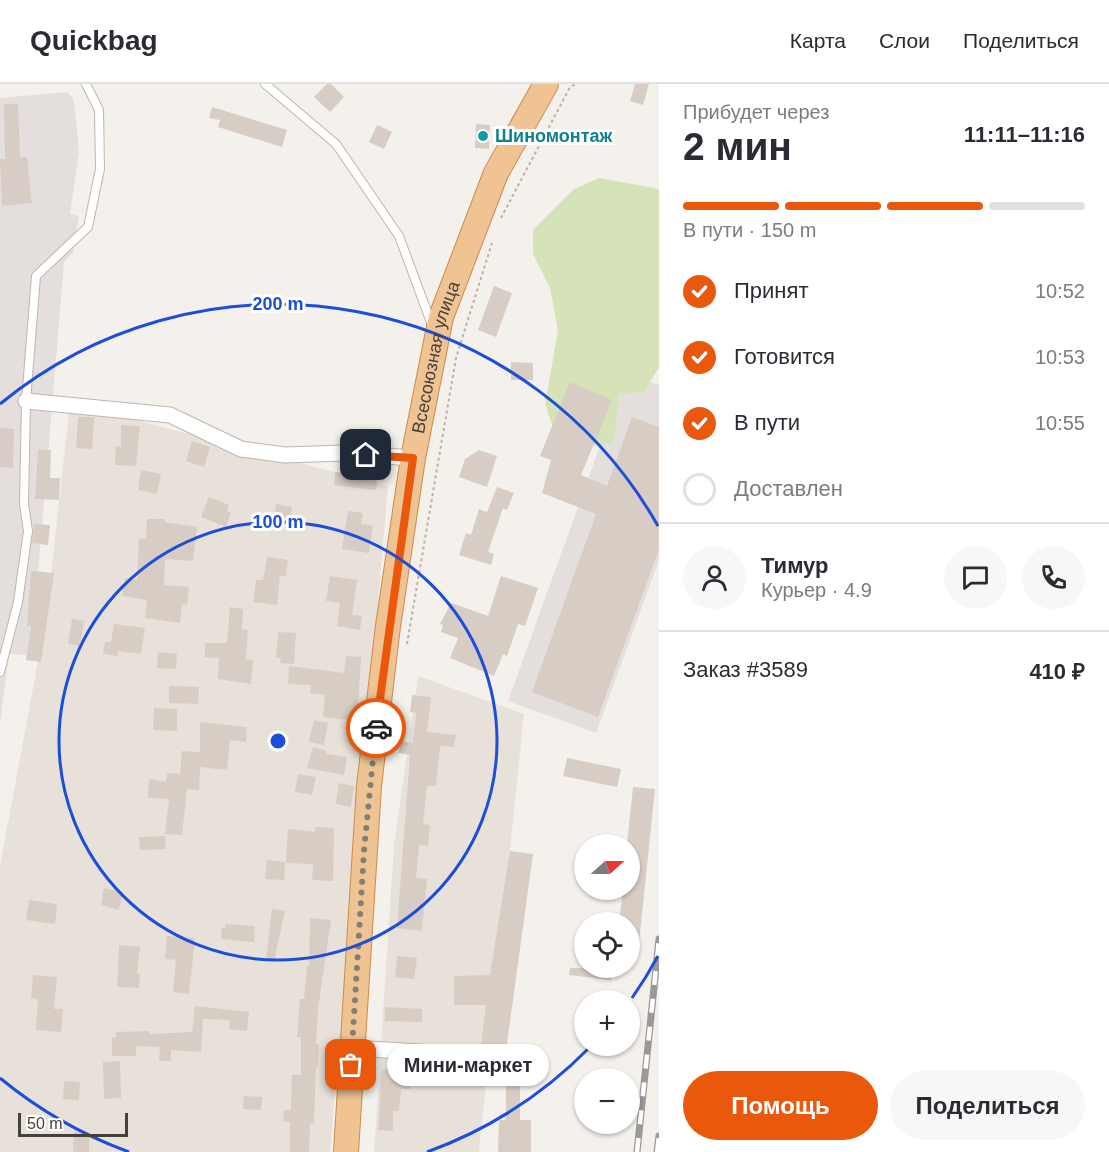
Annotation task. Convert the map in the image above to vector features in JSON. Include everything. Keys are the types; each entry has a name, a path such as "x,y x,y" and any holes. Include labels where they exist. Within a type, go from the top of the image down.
{"highway":[{"name":"Всесоюзная улица","path":"346,1152 369,786 388,626 413,458 441,317 496,173 546,84"}],"street":[{"path":"26,401 170,415 241,449 285,455 342,453 413,458"},
{"path":"352,1048 470,1055"}],"lane":[{"path":"0,672 18,602 28,531 24,504 26,401 36,276 88,227 100,169 99,110 86,84"},
{"path":"265,84 336,144 399,236 437,338"}],"path":[{"path":"497,225 569,89 575,84"},
{"path":"406,649 456,358 494,236"}],"shaded area":[{"path":"67,92 74,100 79,152 70,214 79,216 73,253 64,262 38,573 27,655 9,654 0,723 0,98"},
{"path":"626,374 659,385 659,560 596,733 508,701"},
{"path":"70,403 388,486 330,1152 0,1152 0,866 46,618"},
{"path":"418,676 524,714 479,1152 374,1152 394,845"}],"green space":[{"path":"599,178 659,189 659,367 644,392 619,394 614,443 561,450 545,404 558,331 550,288 533,254 533,230 574,189"}],"building":[{"path":"327,84 331,84 344,97 330,112 314,97"},
{"path":"635,84 649,84 643,105 630,101"},
{"path":"4,104 18,104 20,157 27,157 32,203 2,206 0,159 5,159"},
{"path":"212,107 287,130 282,147 218,127 220,120 209,118"},
{"name":"Шиномонтаж","path":"476,124 490,125 489,149 475,148"},
{"path":"377,125 392,132 384,149 369,142"},
{"path":"494,286 512,293 496,337 478,330"},
{"path":"511,362 533,363 533,380 511,380"},
{"path":"570,382 612,400 581,475 607,486 632,417 659,427 659,549 598,717 532,692 596,514 542,493 551,460 540,456"},
{"path":"78,417 94,417 92,449 76,448"},
{"path":"121,425 140,426 136,466 115,465 116,446 121,447"},
{"path":"0,428 14,429 13,468 0,467"},
{"path":"192,441 210,447 204,467 186,461"},
{"path":"38,449 51,450 50,478 60,478 59,500 35,499"},
{"path":"479,450 497,456 487,487 459,477 465,459"},
{"path":"362,467 378,468 376,490 334,485 335,472 361,474"},
{"path":"141,470 161,474 157,494 138,490"},
{"path":"497,487 514,493 507,510 503,508 488,552 494,554 491,565 459,555 466,533 471,535 479,509 487,512"},
{"path":"209,497 229,505 227,511 231,513 226,527 201,517"},
{"path":"276,504 292,507 290,522 274,519"},
{"path":"348,511 363,513 361,524 373,526 369,553 342,549"},
{"path":"147,519 165,519 165,522 197,527 193,561 165,559 164,585 189,587 187,605 182,604 180,623 145,618 147,600 122,596 125,578 137,580 139,538 146,539"},
{"path":"34,524 50,525 48,545 32,543"},
{"path":"267,557 288,560 286,576 280,576 277,605 253,602 256,580 263,580"},
{"path":"31,571 54,573 41,662 26,660 31,626 27,626"},
{"path":"330,576 357,580 352,615 362,616 360,630 337,626 340,603 326,601"},
{"path":"501,576 538,588 525,626 518,624 507,656 503,654 494,676 450,658 458,638 441,632 443,625 440,624 451,603 488,616"},
{"path":"230,607 243,609 242,629 248,630 246,659 253,660 251,684 218,679 219,658 205,657 205,643 227,643"},
{"path":"72,619 84,621 80,646 68,644"},
{"path":"114,624 145,628 141,654 118,651 117,656 103,654 105,642 111,642"},
{"path":"278,632 296,633 294,664 280,663 281,658 276,658"},
{"path":"158,652 177,654 176,669 157,668"},
{"path":"346,656 361,657 357,721 323,717 325,695 310,693 311,685 288,684 289,666 344,673"},
{"path":"169,686 199,687 198,704 169,703"},
{"path":"412,695 431,697 427,732 456,735 454,747 440,746 436,786 427,786 423,824 430,825 428,846 419,845 416,878 427,879 422,931 397,928 410,755 399,753 400,741 413,743 416,713 410,712"},
{"path":"154,708 177,709 177,731 153,730"},
{"path":"314,720 328,723 324,745 309,742"},
{"path":"200,722 247,727 246,742 230,740 227,770 200,767 199,790 187,789 182,835 165,834 169,799 148,798 149,779 166,782 167,773 180,774 182,751 200,752"},
{"path":"313,747 327,751 326,754 347,757 344,775 307,768"},
{"path":"567,758 621,769 617,787 563,776"},
{"path":"298,774 316,777 312,795 295,792"},
{"path":"339,783 354,786 351,807 336,804"},
{"path":"633,787 655,789 640,933 640,912 620,912 622,900 640,900 640,834 628,834"},
{"path":"315,827 334,828 333,881 312,880 313,864 286,863 288,829 315,832"},
{"path":"165,836 166,849 140,850 139,837"},
{"path":"510,851 533,854 505,1058 480,1054 486,1005 454,1005 454,976 490,975"},
{"path":"267,860 285,862 284,880 265,879"},
{"path":"104,888 123,892 119,910 101,905"},
{"path":"29,900 57,904 55,924 26,920"},
{"path":"272,909 285,911 274,961 266,960"},
{"path":"310,918 331,920 318,1009 316,1044 319,1044 314,1124 310,1123 309,1152 290,1152 290,1122 283,1121 284,1110 291,1110 292,1075 301,1075 301,1037 297,1037 300,999 304,999 307,966 309,967"},
{"path":"226,924 255,926 254,942 221,939 222,927 225,928"},
{"path":"167,936 195,938 189,994 173,992 176,960 165,959"},
{"path":"119,945 140,947 137,974 140,974 139,988 117,987"},
{"path":"397,956 417,958 414,979 395,977"},
{"path":"570,968 574,968 574,976 569,975"},
{"path":"33,975 57,977 54,1009 63,1009 61,1032 36,1030 38,999 31,998"},
{"path":"195,1006 249,1012 247,1031 229,1029 230,1020 203,1019 201,1052 171,1050 171,1061 159,1061 160,1047 136,1046 136,1056 112,1056 112,1037 116,1037 116,1032 149,1031 149,1034 192,1032"},
{"path":"385,1007 422,1009 422,1022 385,1021"},
{"path":"120,1061 121,1098 104,1099 103,1062"},
{"path":"382,1069 411,1071 410,1089 401,1089 399,1111 393,1111 393,1131 378,1130"},
{"path":"64,1081 80,1082 79,1100 63,1099"},
{"path":"506,1086 520,1086 520,1120 531,1120 531,1152 498,1152 499,1120 506,1120"},
{"path":"244,1096 262,1097 261,1110 243,1109"},
{"path":"74,1132 90,1133 89,1152 73,1152"}],"railway":[{"path":"637,1152 659,939"},
{"path":"657,1152 659,1136"}],"way so far":[{"path":"351,1065 364,851 376,728"}],"place":[{"name":"Шиномонтаж","path":"483,136"},
{"name":"Мини-маркет","path":"351,1065"}],"route":[{"path":"366,455 413,458 388,626 376,728"}]}
